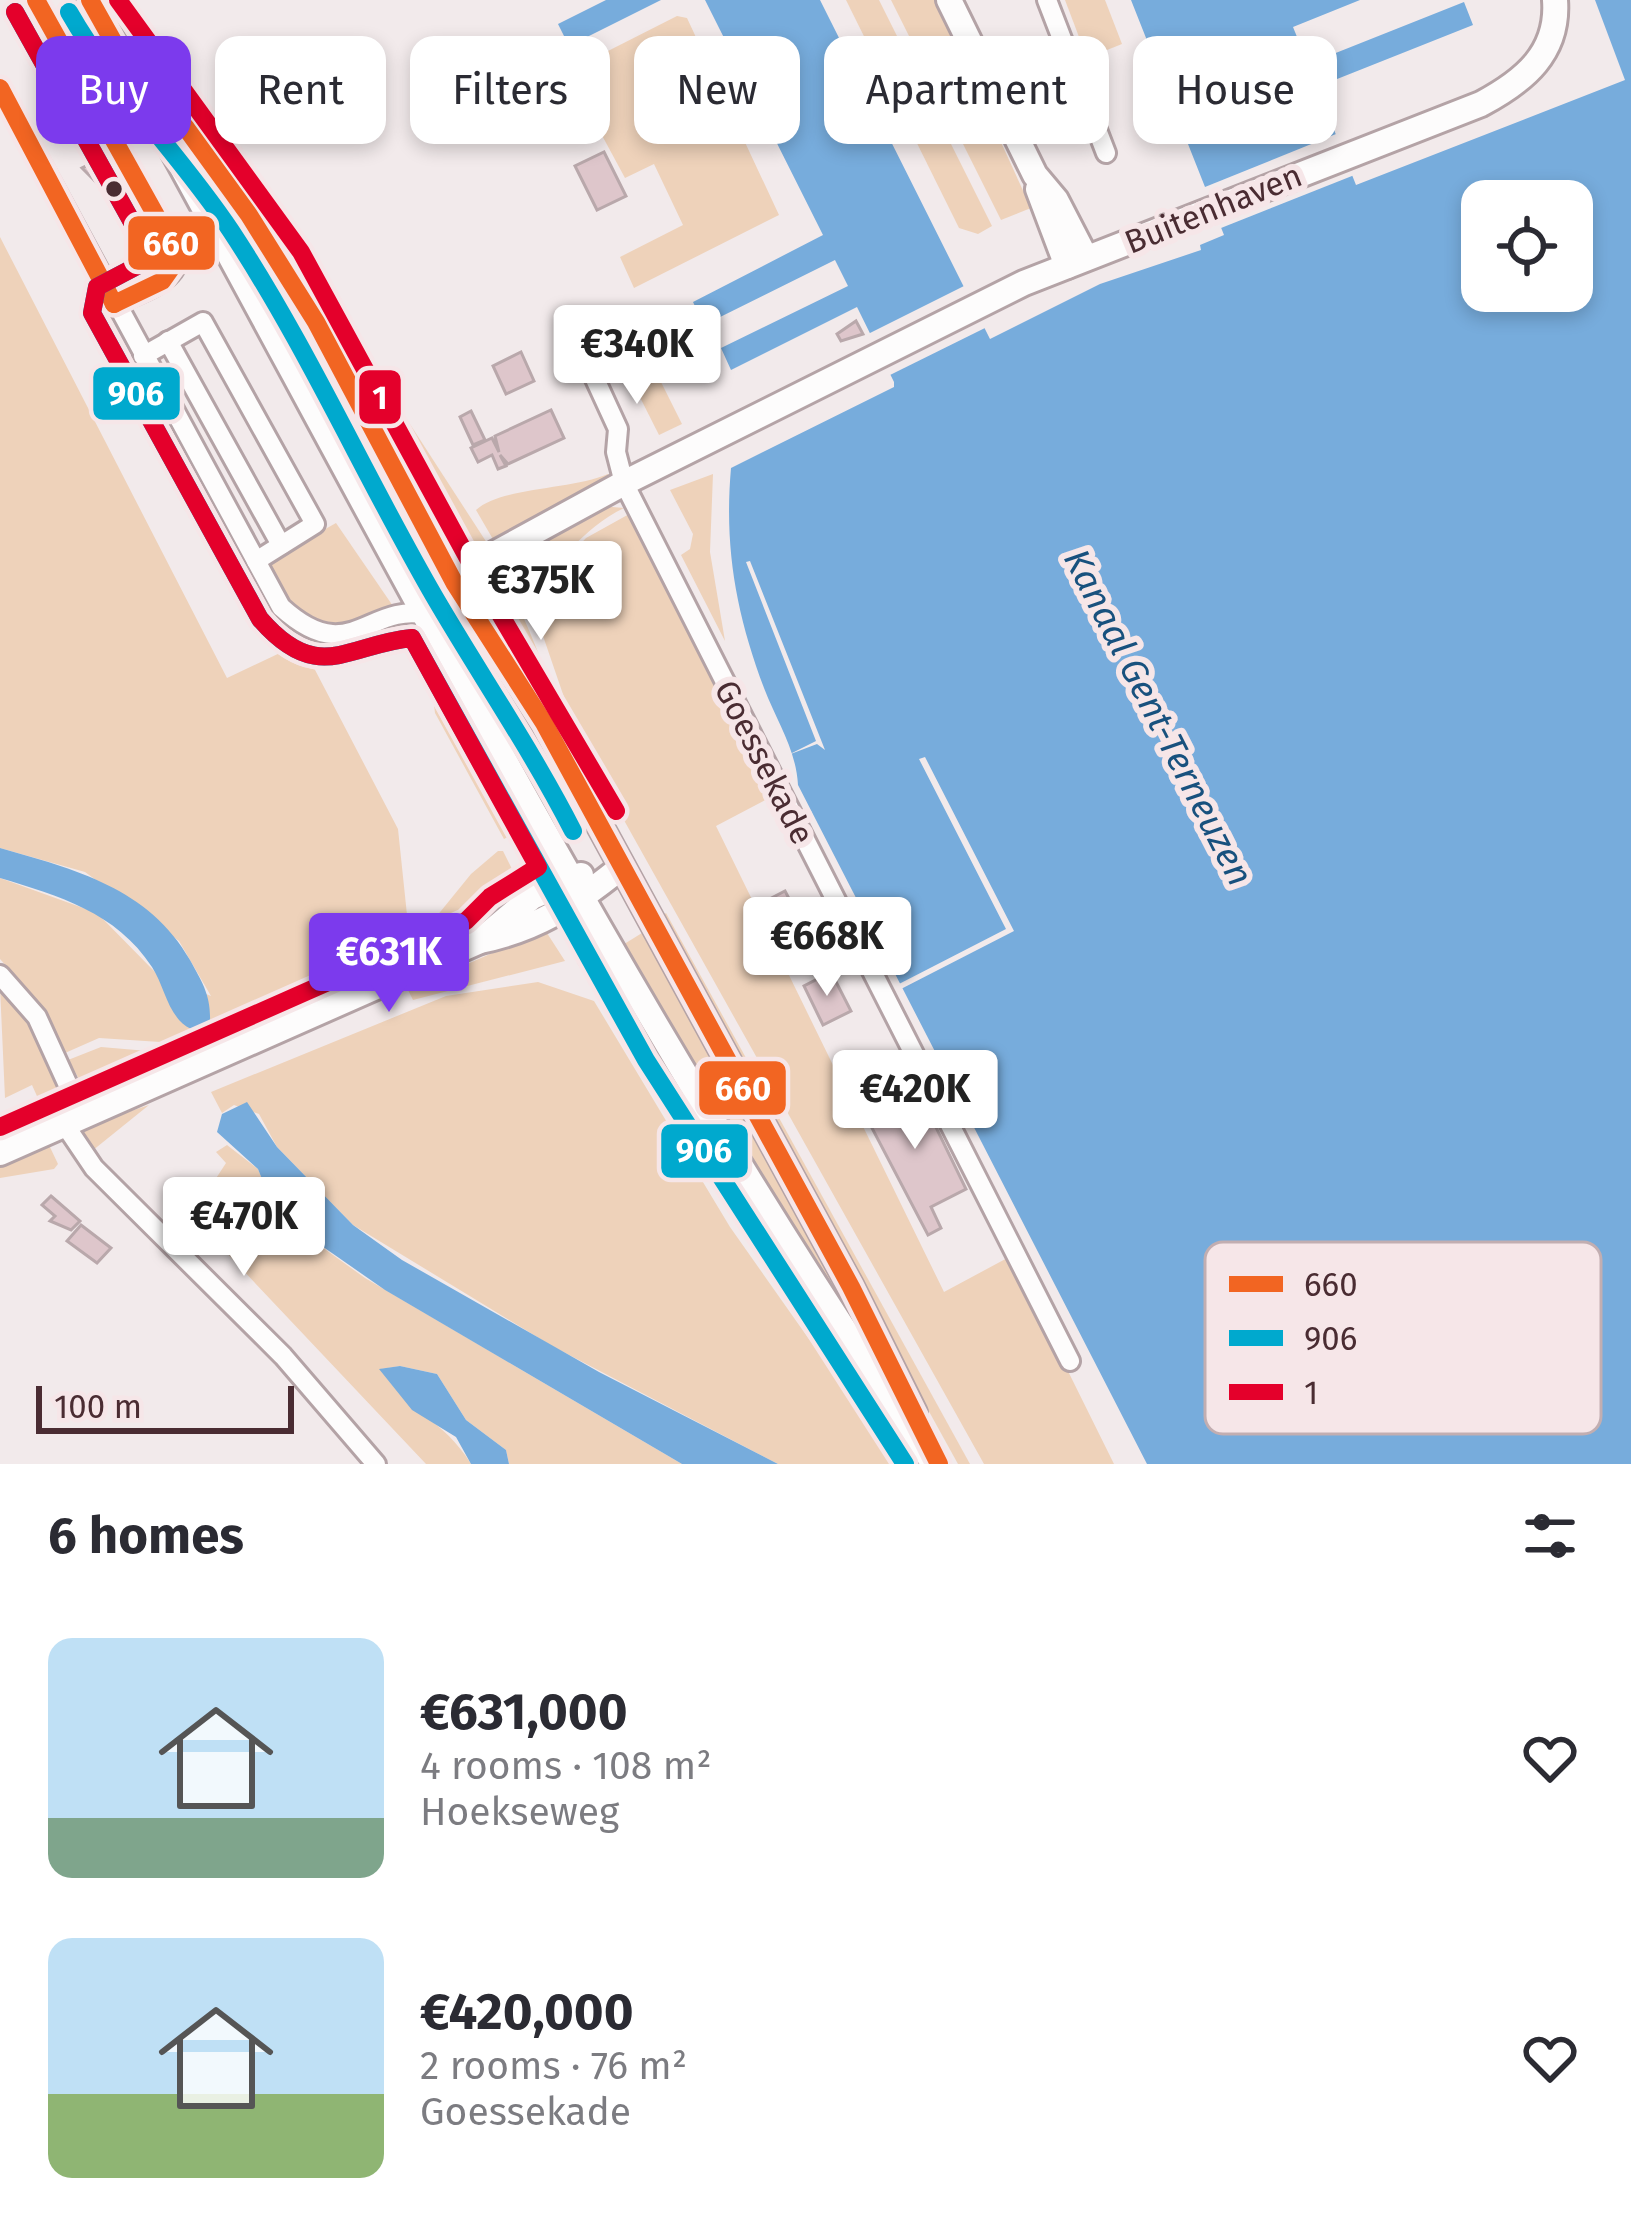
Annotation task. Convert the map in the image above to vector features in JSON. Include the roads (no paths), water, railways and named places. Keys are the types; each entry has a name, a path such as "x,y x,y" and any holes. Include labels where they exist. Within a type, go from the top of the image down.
{"main road":[{"path":"90,0 110,36"},
{"path":"949,0 1076,262"},
{"name":"Buitenhaven","path":"455,584 493,557 624,483 976,306 1513,87 1532,71 1549,43 1556,22 1555,0"},
{"path":"191,135 249,215 316,322 455,584 544,723"},
{"path":"169,144 581,900 809,1281 936,1464"},
{"path":"431,534 458,551 493,557 484,595 544,723 619,869 851,1286 936,1464"},
{"path":"406,577 432,586 455,584"},
{"path":"479,941 504,916 570,876 619,869"},
{"path":"2,1147 74,1122 479,941 515,934 581,900 619,869"}],"street":[{"path":"36,0 179,257 174,273 114,304"},
{"path":"1047,0 1106,153"},
{"path":"0,88 281,607 306,629 329,633 354,633 402,612 427,615"},
{"path":"598,317 581,328 578,342 618,429 616,452 624,483"},
{"path":"142,356 202,322 304,504 315,524 256,560"},
{"path":"168,340 281,545"},
{"name":"Goessekade","path":"624,483 1070,1361"},
{"path":"0,975 48,1037 74,1122 94,1168 283,1356 376,1464"}],"water":[{"path":"606,0 661,0 589,36 564,36 558,24"},
{"name":"Kanaal Gent-Terneuzen","path":"705,0 820,0 838,36 824,36 824,144 892,144 990,339 1100,284 1201,250 1200,245 1224,235 1188,144 1337,144 1337,137 1356,185 1625,80 1595,0 1631,0 1631,1464 1147,1464 798,785 790,747 746,633 731,553 731,468 894,387 894,382 857,307 731,370 721,348 848,286 835,260 704,325 693,302 823,235 777,144 800,144 800,36 723,36"},
{"path":"1131,0 1360,0 1293,27 1297,36 1145,36"},
{"path":"1464,2 1473,25 1337,79 1337,52"},
{"path":"0,848 82,874 131,898 153,915 190,960 207,996 210,1021 191,1029 183,1024 138,948 104,919 0,878"},
{"path":"247,1102 277,1147 353,1225 402,1260 599,1372 778,1464 682,1464 385,1290 276,1214 258,1169 217,1132 222,1114"},
{"path":"400,1366 437,1374 466,1420 506,1450 509,1464 471,1464 456,1437 412,1410 379,1369"}]}
